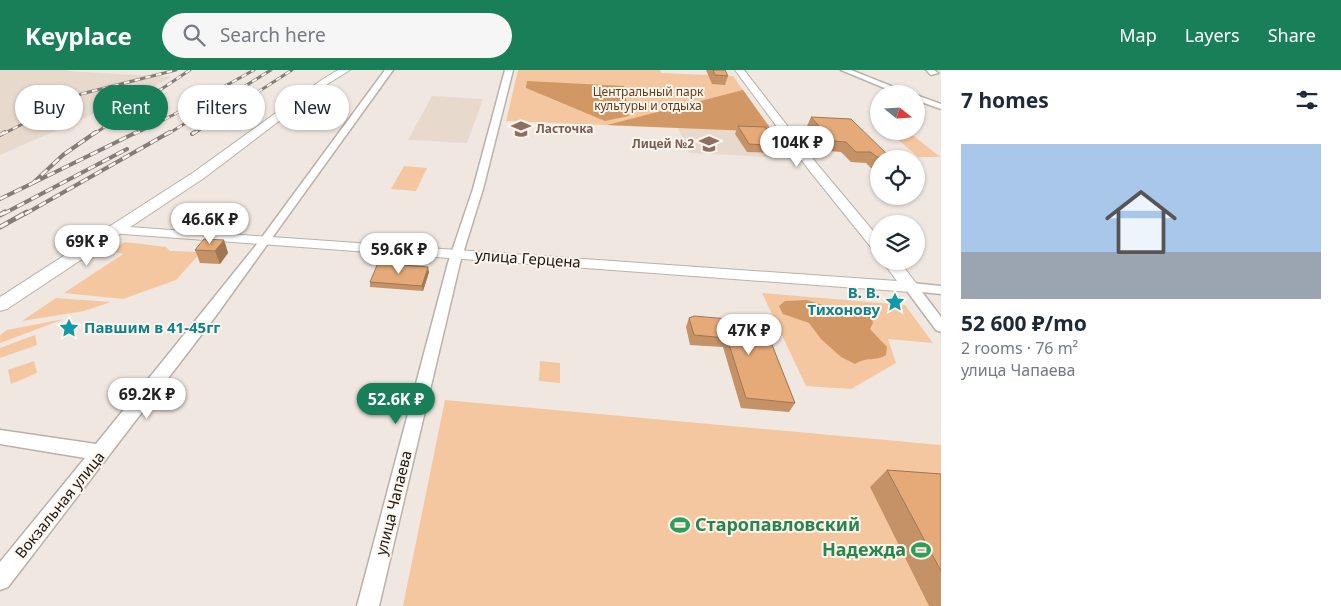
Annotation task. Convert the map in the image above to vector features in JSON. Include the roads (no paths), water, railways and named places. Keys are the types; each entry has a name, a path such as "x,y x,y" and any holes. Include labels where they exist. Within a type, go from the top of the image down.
{"main road":[{"path":"0,305 199,175 326,81 345,70"}],"street":[{"name":"Вокзальная улица","path":"0,579 102,453 266,240 389,70"},
{"name":"улица Чапаева","path":"368,606 457,254 478,189 508,70"},
{"path":"739,70 813,167 870,237"},
{"path":"845,70 884,85"},
{"path":"925,101 941,107"},
{"name":"улица Герцена","path":"115,230 941,290"},
{"path":"897,270 941,326"},
{"path":"0,437 102,453"}],"railway":[{"path":"3,134 81,94 176,70"},
{"path":"94,134 190,70"},
{"path":"135,134 254,70"},
{"path":"168,134 271,70"},
{"path":"193,134 292,70"},
{"path":"0,135 5,132"},
{"path":"33,183 63,155 96,132"},
{"path":"33,183 137,132"},
{"path":"25,214 170,132"},
{"path":"3,214 127,149"},
{"path":"0,199 33,183"},
{"path":"0,215 5,212"},
{"path":"0,227 27,212"}],"place":[{"name":"Ласточка","path":"521,129"},
{"name":"Лицей №2","path":"709,144"},
{"name":"В. В. Тихонову","path":"895,302"},
{"name":"Павшим в 41-45гг","path":"69,328"},
{"name":"Старопавловский","path":"680,525"},
{"name":"Надежда","path":"921,550"}],"park label":[{"name":"Центральный парк культуры и отдыха","path":"648,99"}]}
